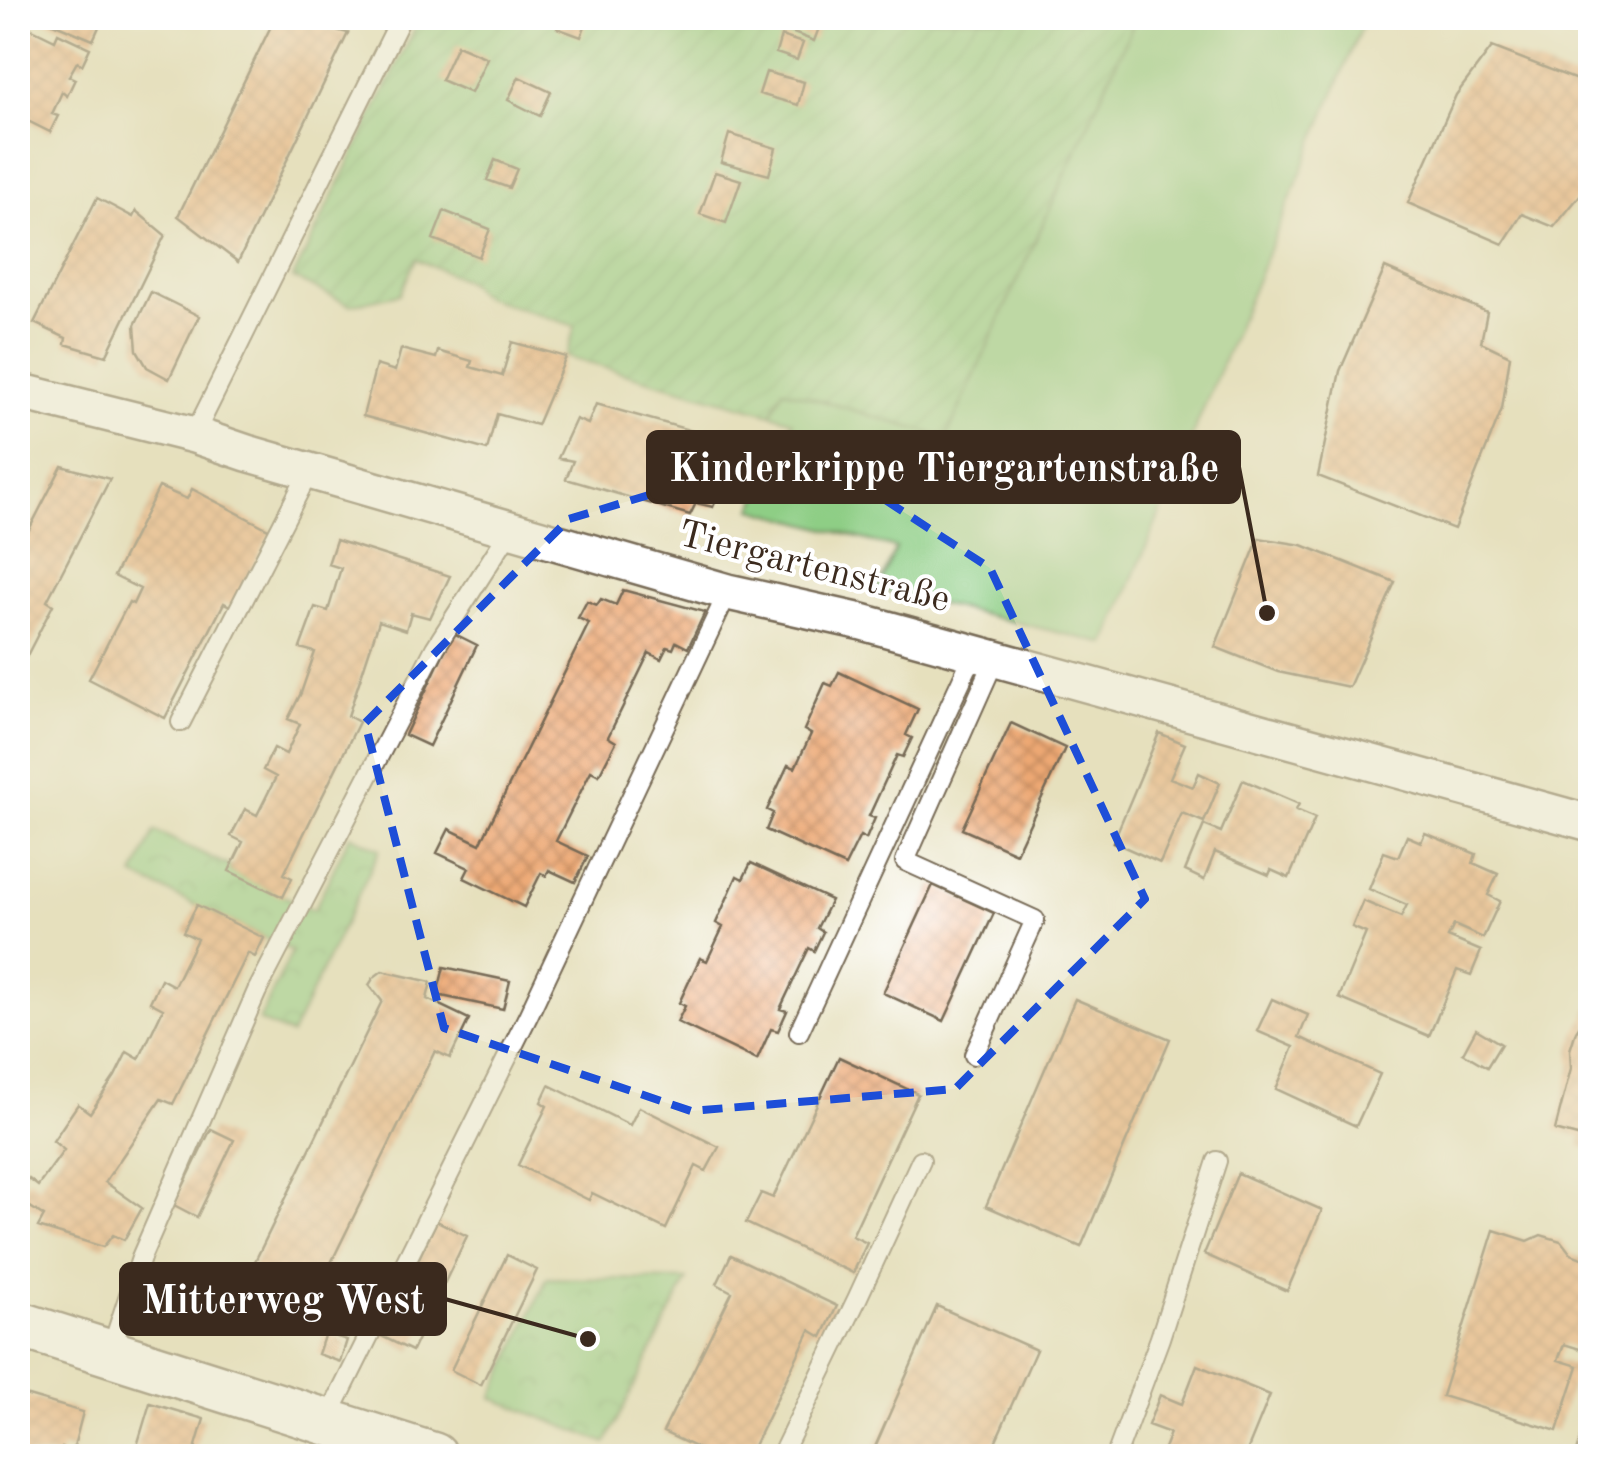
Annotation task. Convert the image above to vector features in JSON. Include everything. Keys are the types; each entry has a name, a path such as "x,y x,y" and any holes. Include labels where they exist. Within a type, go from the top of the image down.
{"street":[{"name":"Tiergartenstraße","path":"18,391 194,435 728,592 862,622 1590,823"},
{"path":"18,1324 434,1456"}],"lane":[{"path":"194,435 401,18"},
{"path":"180,722 310,470"},
{"path":"110,1353 142,1255 257,991 410,693 511,529"},
{"path":"325,1422 528,1016 728,592"},
{"path":"798,1032 985,656"},
{"path":"974,1055 1036,920 906,861 985,656"},
{"path":"781,1456 920,1160"},
{"path":"1116,1456 1160,1338 1217,1161"},
{"path":"1586,1456 1590,1441"}],"highlighted area":[{"path":"805,448 990,568 1145,899 955,1089 691,1111 444,1028 365,723 569,519"}],"green space":[{"path":"420,18 1136,18 946,438 783,389 771,414 566,357 575,326 481,296 468,282 416,259 400,294 350,305 293,278"},
{"path":"1136,18 1365,18 1106,644 877,589 896,548 753,509 793,421 771,414 783,389 946,437"},
{"path":"155,831 314,910 350,835 380,849 291,1035 259,1021 292,951 134,876"},
{"path":"547,1278 687,1280 606,1443 492,1398"}],"building":[{"path":"18,18 22,18 20,23 55,40 58,33 90,48 82,65 77,62 69,76 75,79 67,96 62,92 52,114 58,116 50,132 18,116"},
{"path":"41,18 103,18 93,40"},
{"path":"275,18 348,33 238,262 178,216"},
{"path":"561,18 588,18 581,37 557,28"},
{"path":"791,18 822,20 814,41 786,30"},
{"path":"781,36 803,43 797,60 776,53"},
{"path":"457,45 487,58 471,93 441,80"},
{"path":"1492,47 1590,85 1590,183 1554,227 1522,214 1503,244 1408,203 1456,95"},
{"path":"766,72 804,82 798,105 759,94"},
{"path":"519,77 551,92 540,116 508,100"},
{"path":"729,134 776,148 769,175 721,162"},
{"path":"495,160 517,169 509,188 487,180"},
{"path":"715,172 741,180 726,223 700,214"},
{"path":"97,198 133,217 136,211 165,235 106,356 65,344 66,338 34,323"},
{"path":"444,211 490,229 479,257 433,239"},
{"path":"1385,268 1487,312 1481,342 1510,356 1502,409 1454,529 1318,476 1340,371"},
{"path":"151,292 199,316 169,379 147,367 137,350 135,325"},
{"path":"512,342 566,357 537,425 497,414 487,450 363,416 376,365 395,371 401,349 436,358 438,351 472,361 470,367 502,376"},
{"path":"596,404 729,441 723,461 732,465 713,507 696,503 690,515 566,479 573,461 558,458 576,419 588,424"},
{"path":"62,466 110,479 47,601 53,605 18,673 18,551"},
{"path":"159,487 187,499 192,489 272,531 232,607 224,603 165,718 89,679 129,602 133,604 140,589 114,576"},
{"path":"1259,538 1302,545 1395,582 1349,687 1278,672 1215,647"},
{"path":"336,540 450,576 430,618 411,613 406,630 379,621 348,716 359,722 284,874 292,878 283,897 229,871 243,842 231,836 245,809 257,815 276,777 263,770 274,748 286,754 300,724 288,719 315,652 300,648 315,607 328,611 341,568 328,564"},
{"path":"623,590 705,612 688,648 676,642 673,649 667,647 661,659 649,653 608,737 616,742 599,775 591,771 556,841 588,856 575,882 549,870 546,876 541,873 524,907 464,878 469,868 437,853 449,829 480,844 589,623 578,618 587,601 597,605 601,599 616,605"},
{"path":"453,633 477,645 429,746 405,735"},
{"path":"839,672 918,709 906,735 912,738 903,757 897,755 869,816 875,818 866,839 860,836 845,866 766,830 773,813 767,810 788,765 795,768 811,734 804,730 825,683 832,686"},
{"path":"1011,723 1065,748 1016,853 962,829"},
{"path":"1159,733 1185,744 1170,778 1193,787 1199,773 1220,783 1204,822 1182,813 1160,863 1113,842"},
{"path":"1243,780 1299,804 1296,810 1315,818 1289,878 1271,870 1269,875 1215,852 1204,880 1185,871 1204,825 1221,832"},
{"path":"1425,833 1476,854 1473,863 1498,874 1488,895 1500,901 1483,938 1454,925 1448,937 1481,951 1471,975 1457,970 1429,1036 1339,998 1366,933 1352,927 1363,901 1401,917 1407,905 1369,889 1384,852 1398,857 1407,836 1421,842"},
{"path":"751,863 831,900 817,928 823,932 814,951 809,948 780,1009 787,1011 778,1031 771,1029 757,1060 677,1022 685,1006 679,1003 700,958 707,961 723,927 716,923 737,876 743,879"},
{"path":"933,885 994,913 944,1021 883,993"},
{"path":"197,905 264,938 255,957 248,953 173,1104 161,1099 105,1182 142,1208 124,1240 113,1235 103,1247 38,1227 44,1216 18,1199 18,1193 29,1179 38,1186 64,1150 53,1141 78,1104 90,1113 127,1052 139,1059 163,1009 150,1002 161,979 174,986 197,939 183,932"},
{"path":"444,967 510,981 503,1009 437,995"},
{"path":"382,971 431,982 427,999 469,1019 450,1058 435,1051 302,1322 240,1292 382,1001 369,985"},
{"path":"1075,999 1170,1039 1081,1247 986,1206"},
{"path":"1272,999 1308,1015 1299,1037 1380,1074 1356,1126 1276,1089 1294,1047 1257,1031"},
{"path":"1589,1005 1590,1149 1579,1146 1581,1137 1555,1130 1571,1068 1570,1050"},
{"path":"1476,1029 1501,1044 1487,1067 1463,1053"},
{"path":"839,1057 918,1094 852,1236 867,1243 853,1273 746,1223 761,1193 773,1198"},
{"path":"549,1085 630,1125 639,1107 719,1147 706,1171 696,1166 666,1229 592,1193 589,1200 518,1165 547,1106 541,1102"},
{"path":"211,1129 234,1140 197,1217 174,1205"},
{"path":"1238,1173 1322,1210 1287,1291 1204,1254"},
{"path":"437,1221 467,1236 412,1351 381,1336"},
{"path":"1494,1230 1528,1241 1541,1235 1561,1241 1571,1254 1590,1261 1590,1324 1583,1350 1564,1344 1558,1360 1578,1366 1557,1431 1442,1396"},
{"path":"507,1255 537,1270 481,1385 451,1370"},
{"path":"731,1255 837,1306 822,1337 810,1330 749,1456 714,1456 663,1432 732,1292 717,1284"},
{"path":"937,1306 1036,1350 989,1456 871,1456"},
{"path":"325,1333 347,1340 340,1362 318,1354"},
{"path":"1197,1365 1270,1395 1245,1456 1161,1456 1170,1433 1148,1425 1160,1395 1182,1404"},
{"path":"18,1393 83,1412 73,1450 62,1448 60,1456 18,1456"},
{"path":"150,1403 204,1419 193,1456 134,1456"}],"place":[{"name":"Kinderkrippe Tiergartenstraße","path":"1267,613"},
{"name":"Mitterweg West","path":"588,1339"}]}
